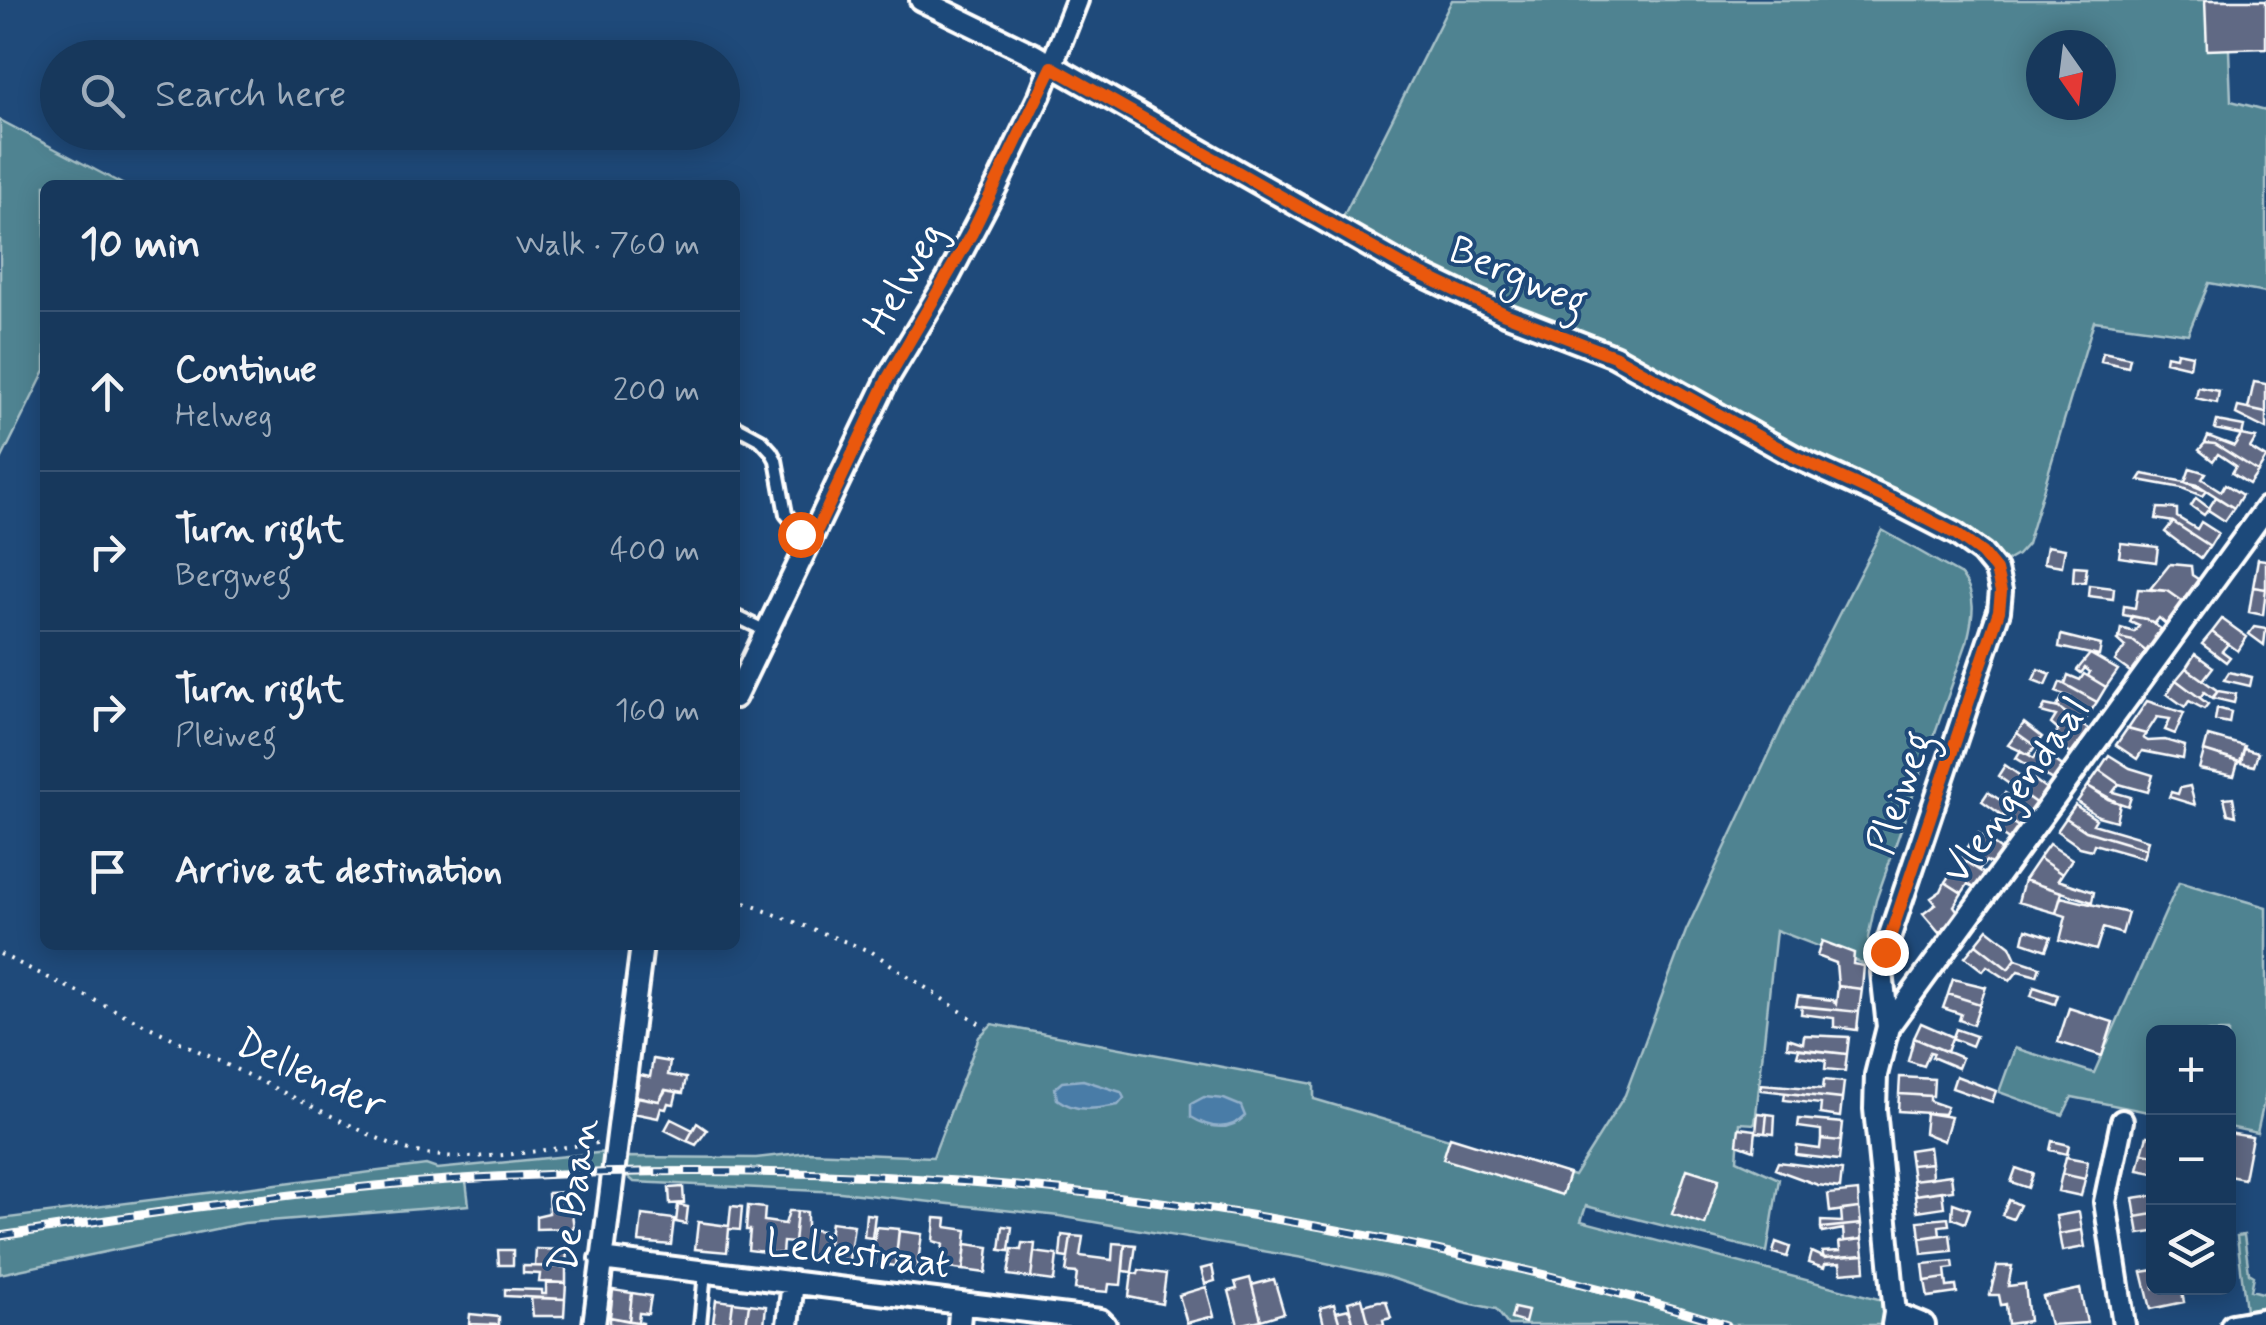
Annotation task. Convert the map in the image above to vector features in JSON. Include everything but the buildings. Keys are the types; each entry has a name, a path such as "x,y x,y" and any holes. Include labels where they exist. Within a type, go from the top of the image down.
{"street":[{"name":"Bergweg","path":"920,0 1032,54 1404,266 1505,314 1614,356 1795,457 1956,534 1988,559 2000,584"},
{"name":"Helweg","path":"740,687 888,378 972,233 1052,67 1077,0"},
{"name":"Vlengendaal","path":"1894,1319 1874,1110 1876,1075 1888,1027 2266,508"},
{"name":"Pleiweg","path":"1888,1027 1882,972 1885,952 1996,624 2000,584"},
{"name":"De Baan","path":"594,1325 641,950"},
{"path":"2122,1121 2106,1202 2124,1325"},
{"name":"Leliestraat","path":"600,1259 1100,1320 1105,1325"},
{"path":"788,1325 792,1282"},
{"path":"959,1325 962,1303"},
{"path":"1894,1319 1924,1325"},
{"path":"2232,1325 2266,1319"}],"lane":[{"path":"740,429 761,440 776,460 786,514 811,543"},
{"path":"740,618 767,632"},
{"path":"700,1325 706,1271"}],"path":[{"path":"740,901 872,952 986,1028"},
{"name":"Dellender","path":"0,954 364,1132 412,1151 474,1155 618,1140"}],"green space":[{"path":"1452,0 2227,0 2231,101 2266,110 2266,293 2209,283 2188,334 2094,321 2027,544 1998,566 1871,483 1720,402 1604,343 1518,311 1341,221"},
{"path":"0,120 40,141 40,150 57,150 114,180 40,180 40,381 0,462"},
{"path":"1882,530 1961,575 1972,599 1971,624 1876,900 1868,938 1877,969 1776,930 1755,1124 1740,1123 1737,1160 1779,1179 1767,1252 1586,1206 1581,1221 1886,1301 1885,1325 1508,1325 1496,1309 1385,1276 1303,1258 1059,1216 840,1192 634,1182 623,1172 625,1157 756,1158 808,1152 933,1157 979,1037 992,1024 1314,1084 1314,1099 1574,1176 1625,1095 1686,931 1785,720"},
{"path":"2179,882 2266,907 2266,1093 2257,1133 2236,1128 2236,1025 2146,1025 2146,1112 2072,1097 2063,1115 1999,1092 2015,1048 2094,1073"},
{"path":"608,1152 606,1173 466,1181 469,1205 244,1223 0,1274 0,1219 426,1165 437,1169"},
{"path":"2244,1235 2249,1273 2254,1276 2251,1290 2266,1294 2266,1306 2246,1310 2237,1236"}],"water":[{"path":"1083,1080 1121,1092 1124,1098 1118,1105 1086,1109 1057,1099 1055,1088 1062,1082"},
{"path":"1204,1097 1241,1106 1245,1116 1226,1126 1198,1121 1191,1117 1191,1104"}],"railway":[{"path":"0,1236 256,1199 450,1180 637,1172 882,1176 1127,1198 1370,1236 1609,1291 1727,1325"}],"route":[{"path":"800,534 811,543 888,378 948,280 1052,67 1404,266 1505,314 1614,356 1795,457 1956,534 1988,559 1998,577 1999,611 1885,952"}]}
